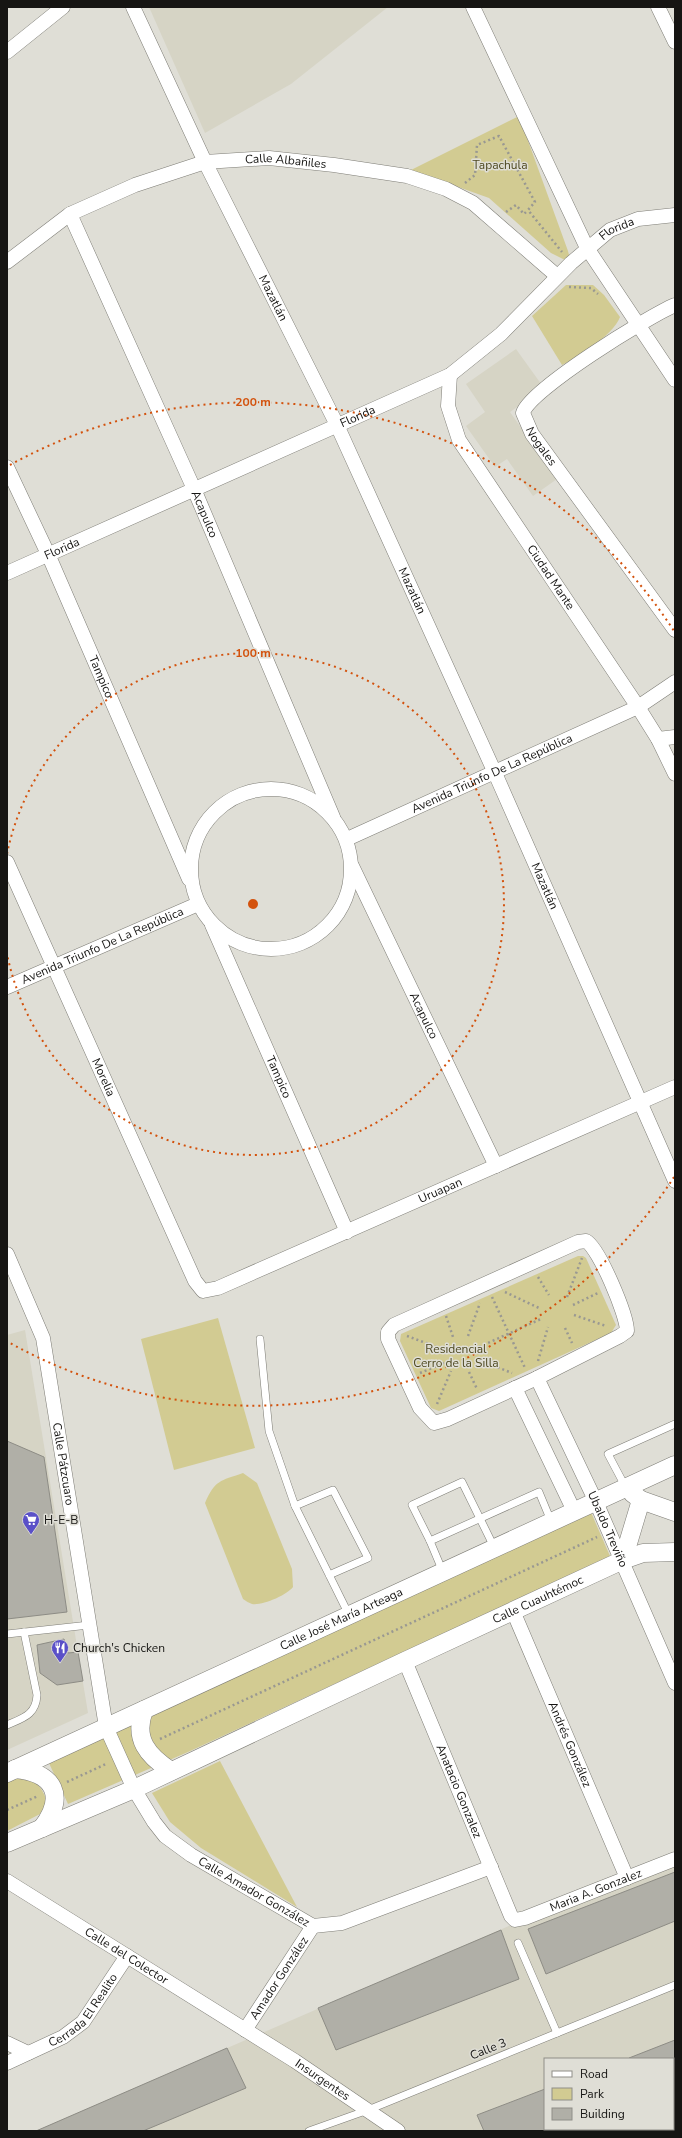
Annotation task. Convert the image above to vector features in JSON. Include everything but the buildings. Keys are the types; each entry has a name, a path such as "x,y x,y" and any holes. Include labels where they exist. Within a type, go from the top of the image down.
{"street":[{"path":"7,52 63,7"},
{"name":"Mazatlán","path":"134,7 205,162 337,426 495,773 675,1181"},
{"path":"473,7 587,248 675,380"},
{"path":"658,7 675,42"},
{"name":"Calle Albañiles","path":"7,262 70,214 135,185 205,162 269,158 350,167 407,176 446,190 473,203 557,276"},
{"name":"Acapulco","path":"70,214 194,489 333,817"},
{"name":"Florida","path":"7,573 450,375 501,334 570,263 610,230 638,218 675,216"},
{"name":"Nogales","path":"675,306 659,312 639,324 556,380 528,403 523,413 532,434 675,630"},
{"name":"Ciudad Mante","path":"450,375 448,406 459,440 638,707 658,739 675,774"},
{"name":"Tampico","path":"7,466 48,554 193,889"},
{"path":"638,707 675,682"},
{"name":"Avenida Triunfo De La República","path":"347,839 638,707"},
{"path":"658,739 675,737"},
{"path":"255,789 284,789 298,792 317,802 333,817 347,839 352,866 349,890 339,913 323,931 302,944 278,950 253,948 230,938 211,922 198,904 193,889 190,867 194,846 199,832 216,809 234,796 255,789"},
{"name":"Morelia","path":"7,862 195,1281 203,1291"},
{"name":"Acapulco","path":"352,866 496,1166"},
{"name":"Avenida Triunfo De La República","path":"7,987 198,904"},
{"name":"Tampico","path":"211,922 347,1232"},
{"name":"Uruapan","path":"203,1291 218,1288 347,1232 675,1086"},
{"path":"586,1241 596,1249 625,1316 627,1331 620,1336 534,1379 448,1419 434,1423 430,1420 420,1408 388,1339 388,1332 394,1325 578,1242 586,1241"},
{"name":"Calle Pátzcuaro","path":"7,1254 43,1338 106,1727 120,1758"},
{"name":"Ubaldo Treviño","path":"534,1379 610,1531 675,1683"},
{"name":"Ubaldo Treviño","path":"515,1388 574,1511"},
{"name":"Calle José María Arteaga","path":"11,1771 675,1465"},
{"path":"626,1488 641,1500 675,1512"},
{"path":"623,1560 641,1500"},
{"name":"Calle Cuauhtémoc","path":"405,1661 623,1560 643,1553 675,1552"},
{"name":"Andrés González","path":"513,1611 627,1878"},
{"path":"7,1843 134,1789 405,1661"},
{"name":"Anatacio Gonzalez","path":"405,1661 511,1916 516,1920"},
{"path":"144,1710 140,1719 140,1734 145,1746 156,1761 171,1771"},
{"name":"Calle Amador González","path":"120,1758 134,1789 154,1822 165,1836 176,1846 313,1926 342,1923 491,1867"},
{"path":"11,1771 31,1770 40,1774 53,1789 55,1802 51,1815 42,1828"},
{"name":"Maria A. Gonzalez","path":"516,1920 675,1859"},
{"name":"Calle del Colector","path":"7,1881 245,2030"},
{"name":"Amador González","path":"245,2030 313,1926"},
{"name":"Cerrada El Realito","path":"7,2063 64,2037 83,2022 127,1956"},
{"name":"Insurgentes","path":"245,2030 398,2131"},
{"path":"7,2044 28,2053"}],"lane":[{"path":"260,1339 269,1432 295,1506 349,1615"},
{"path":"626,1488 608,1454 675,1424"},
{"path":"443,1573 430,1541 412,1505 462,1482 495,1548"},
{"path":"295,1506 333,1490 368,1558 329,1575"},
{"path":"430,1541 539,1492 551,1522"},
{"path":"7,1634 89,1625"},
{"path":"7,1725 30,1714 36,1704 36,1695 24,1632"},
{"path":"518,1943 557,2033"},
{"name":"Calle 3","path":"309,2131 368,2110 675,1985"}],"path":[{"path":"461,188 475,175 477,145 499,136 535,202 524,214 516,205 506,213"},
{"path":"528,210 570,263"},
{"path":"566,287 591,288 601,296"},
{"path":"567,1296 580,1263 586,1241"},
{"path":"530,1263 549,1295"},
{"path":"486,1284 539,1308"},
{"path":"486,1284 508,1334 534,1379"},
{"path":"468,1336 486,1284"},
{"path":"573,1305 612,1286"},
{"path":"441,1303 453,1337"},
{"path":"574,1315 627,1331"},
{"path":"478,1348 540,1319"},
{"path":"534,1379 548,1327"},
{"path":"388,1332 409,1336 442,1349"},
{"path":"479,1360 534,1379"},
{"path":"406,1379 444,1363"},
{"path":"430,1420 451,1371"},
{"path":"469,1372 484,1402"},
{"path":"145,1746 610,1531"},
{"path":"7,1810 120,1758"}],"shaded area":[{"path":"149,7 388,7 291,84 205,133"},
{"path":"516,349 544,388 510,412 557,479 533,496 507,459 495,467 466,426 485,412 466,384"},
{"path":"25,1330 88,1713 7,1750 7,1335"},
{"path":"675,1858 675,2131 36,2131 518,1922"}],"green space":[{"name":"Tapachula","path":"519,116 571,263 551,253 489,198 411,170"},
{"path":"566,285 593,285 604,295 620,317 610,331 595,345 562,365 532,316"},
{"name":"Residencial Cerro de la Silla","path":"578,1256 583,1256 586,1258 616,1325 611,1333 439,1411 431,1408 400,1341 401,1334"},
{"path":"218,1318 255,1448 174,1470 141,1339"},
{"path":"243,1473 257,1483 292,1569 293,1587 290,1590 274,1599 256,1604 251,1604 243,1599 205,1503 212,1490 219,1482"},
{"path":"590,1510 610,1556 188,1752 68,1804 48,1761"},
{"path":"220,1761 297,1907 201,1848 170,1822 152,1793"},
{"path":"20,1777 30,1779 38,1785 41,1788 47,1802 40,1814 7,1831 7,1780"}],"place":[{"name":"H-E-B","path":"31,1535"},
{"name":"Church's Chicken","path":"60,1663"}]}
